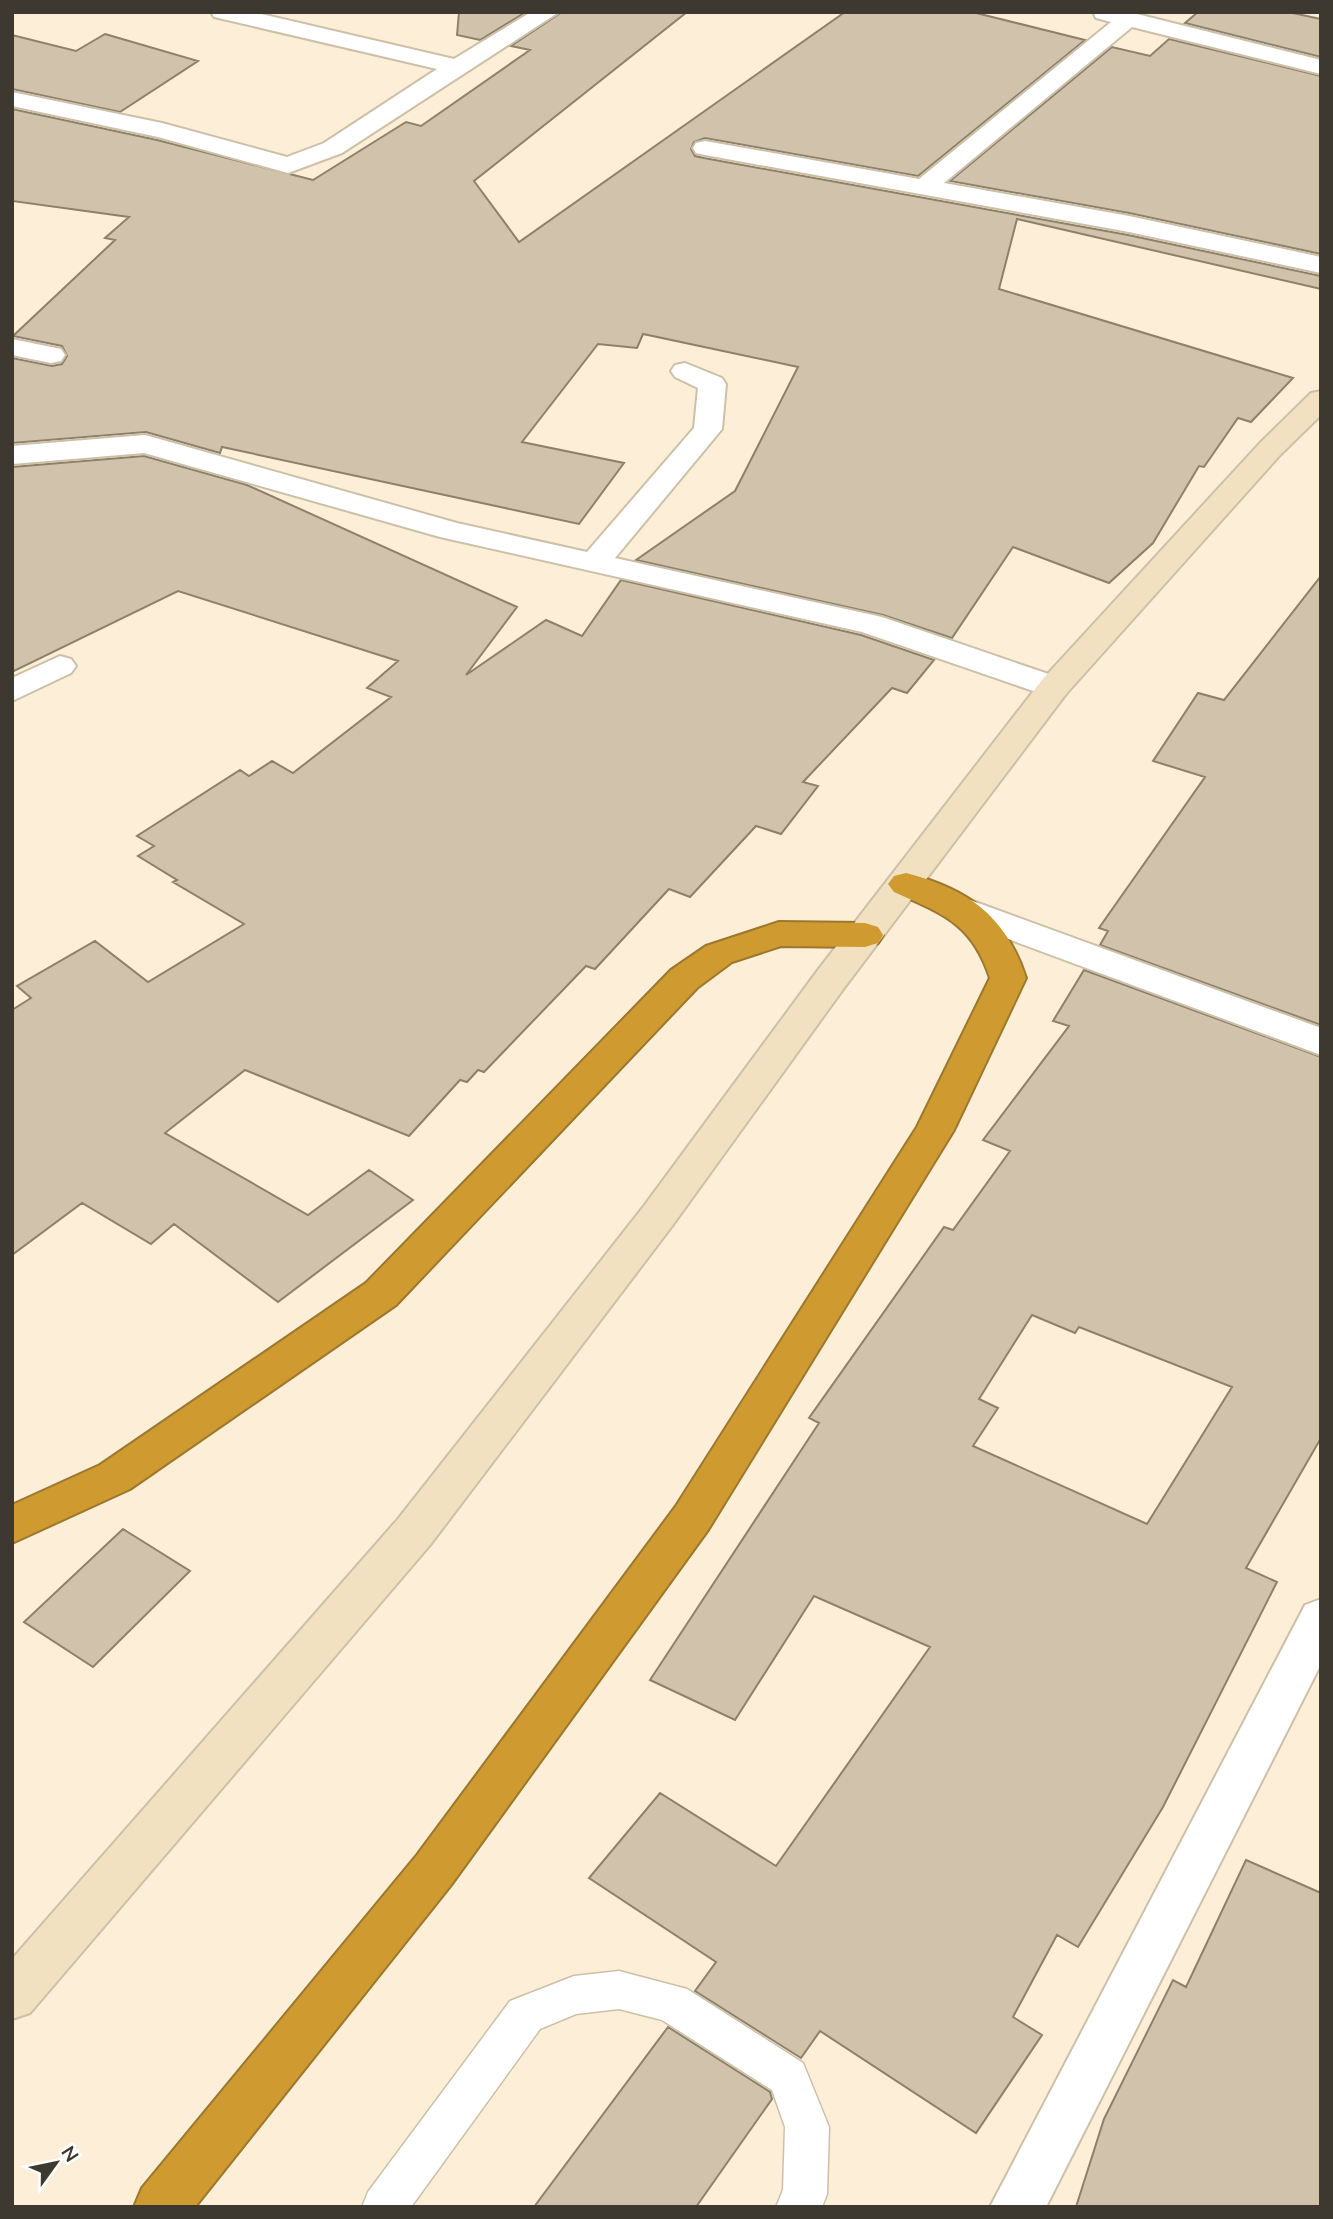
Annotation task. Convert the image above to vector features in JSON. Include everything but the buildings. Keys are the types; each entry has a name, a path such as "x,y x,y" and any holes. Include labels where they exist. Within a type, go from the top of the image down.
{"highway":[{"path":"161,2207 434,1870 707,1495 934,1130 1008,978 1001,951 970,912 906,884"},
{"path":"12,1525 115,1477 381,1294 684,979 719,954 779,934 865,935"}],"main road":[{"path":"12,1996 414,1532 658,1216 865,935 1054,687 1270,449 1321,399"}],"street":[{"path":"222,12 458,67"},
{"path":"12,99 162,130 288,165 334,148 548,12"},
{"path":"1102,12 1321,67"},
{"path":"922,189 1128,19"},
{"path":"705,148 1129,224 1321,265"},
{"path":"12,347 51,355"},
{"path":"595,562 708,429 712,384 685,371"},
{"path":"12,455 145,444 451,531 871,624 1054,687"},
{"path":"12,691 60,666"},
{"path":"970,912 1321,1042"},
{"path":"1017,2207 1320,1622"}],"lane":[{"path":"384,2207 525,2015 574,1995 619,1990 672,2003 788,2077 807,2127 805,2194 798,2207"}]}
